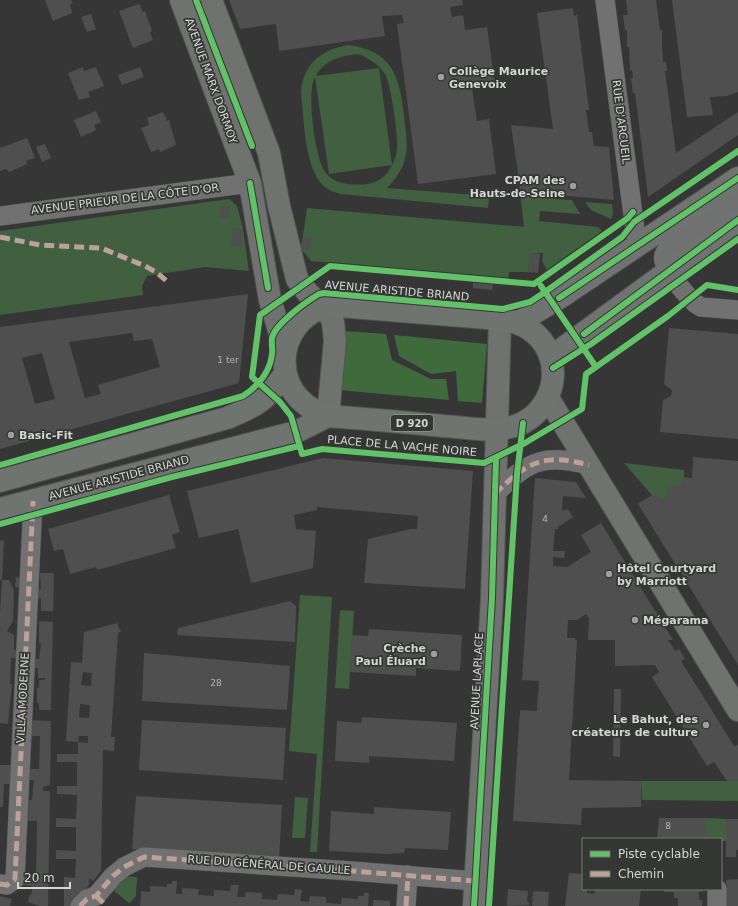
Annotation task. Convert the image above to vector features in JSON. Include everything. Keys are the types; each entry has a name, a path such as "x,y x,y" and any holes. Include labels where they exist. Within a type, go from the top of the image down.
{"main road":[{"name":"AVENUE MARX DORMOY","path":"181,0 250,183 270,300 285,350"},
{"path":"211,0 266,144 297,279 307,292 330,314 335,331 328,416"},
{"path":"250,183 273,178"},
{"path":"497,428 509,320 637,245 738,178"},
{"path":"551,357 738,220"},
{"name":"AVENUE ARISTIDE BRIAND","path":"339,306 509,320 528,327 542,339 551,357 553,378 548,398 543,406 531,418 514,426 497,428 465,428 328,416 312,410 303,403 290,386 285,374 285,350 291,335 299,323 312,313 324,308 339,306"},
{"path":"0,481 113,451 227,418 248,409 264,399 285,374"},
{"path":"548,398 738,710"},
{"name":"AVENUE ARISTIDE BRIAND","path":"0,509 296,432 328,416"},
{"name":"AVENUE LAPLACE","path":"474,906 492,598 497,428"}],"street":[{"name":"RUE D'ARCUEIL","path":"605,0 637,245"},
{"name":"AVENUE PRIEUR DE LA CÔTE D'OR","path":"0,216 250,183"},
{"path":"738,186 734,201 666,250 663,259 668,270 696,304 701,307 738,310"},
{"path":"495,494 517,474 539,462 551,459 572,461 589,466"},
{"name":"VILLA MODERNE","path":"0,884 7,885 15,879 33,501"},
{"name":"RUE DU GÉNÉRAL DE GAULLE","path":"94,903 118,872 144,857 475,881"},
{"path":"406,906 408,875"},
{"path":"717,890 717,906"}],"green space":[{"path":"348,45 363,48 375,53 391,68 396,77 402,101 407,146 404,163 395,179 387,188 489,196 488,208 341,194 324,187 315,173 308,151 301,92 302,82 305,74 315,60 338,47","holes":["358,54 366,57 382,70 390,88 394,110 397,152 392,165 379,68 316,76 328,63 345,56","315,77 329,174 392,165 379,180 362,185 338,182 325,172 318,153 313,124 311,96 312,85"]},
{"path":"518,173 522,192 555,195 555,199 572,200 580,214 540,211 539,221 598,227 602,231 547,270 542,261 543,253 530,254 528,272 509,272 508,279 311,261 301,249 307,208 524,227"},
{"path":"229,199 237,206 243,229 249,271 205,267 147,276 142,286 143,295 0,315 0,231"},
{"path":"585,202 612,204 613,214 611,219 591,210"},
{"path":"345,331 386,334 392,360 431,379 446,379 449,400 339,390"},
{"path":"394,335 487,344 482,403 458,401 456,371 431,374 399,356"},
{"path":"624,463 684,470 684,532"},
{"path":"300,595 332,597 317,852 310,852 317,754 289,751"},
{"path":"340,610 354,611 349,689 335,688"},
{"path":"641,781 738,781 738,801 642,800"},
{"path":"295,797 308,798 305,838 292,838"},
{"path":"706,818 726,819 726,841 722,841 722,838 706,838"},
{"path":"118,876 137,877 136,896 129,903 109,887"}],"building":[{"path":"45,0 71,0 73,4 70,4 72,13 53,21"},
{"path":"229,0 462,0 463,5 450,7 452,17 463,15 465,30 487,27 495,85 472,88 477,121 489,119 496,174 418,184 397,24 404,23 402,15 382,16 385,36 279,51 276,24 240,29"},
{"path":"626,0 656,0 660,30 662,30 663,62 666,62 667,71 665,71 676,153 738,112 738,135 648,197 635,93 633,93 631,78 633,78 632,70 630,70 629,47 627,47 627,30 625,30 623,15 628,15"},
{"path":"672,0 738,0 738,92 727,96 710,97 713,115 687,117"},
{"path":"139,4 143,12 145,11 152,31 150,32 153,40 133,48 119,11"},
{"path":"573,8 574,16 577,15 589,110 586,110 589,132 592,132 594,146 609,147 614,200 523,192 518,173 511,125 553,129 537,13"},
{"path":"91,14 96,29 87,32 81,17"},
{"path":"83,67 84,71 96,67 104,86 88,92 90,97 79,100 68,73"},
{"path":"140,67 144,77 122,85 118,75"},
{"path":"96,111 101,122 94,125 96,130 81,137 74,120"},
{"path":"163,112 167,121 169,120 176,145 160,152 159,149 151,152 141,128 149,125 147,118"},
{"path":"27,138 35,158 26,161 27,164 9,172 6,169 0,171 0,148"},
{"path":"45,144 51,158 42,162 36,147"},
{"path":"221,206 230,206 228,219 219,218"},
{"path":"233,228 243,229 241,247 231,246"},
{"path":"302,237 312,238 310,250 301,249"},
{"path":"530,254 540,254 538,273 528,272"},
{"path":"473,282 493,284 492,290 473,288"},
{"path":"248,294 239,383 0,449 0,327","holes":["132,333 134,341 152,339 160,367 98,385 101,394 85,398 69,342","42,353 55,399 35,404 22,358"]},
{"path":"669,328 738,334 738,439 660,432 663,400 671,396 672,390 664,384"},
{"path":"693,457 738,461 738,665 638,504 655,493 662,500 668,495 666,491 668,486 673,484 678,486 683,481 683,477 692,478"},
{"path":"323,458 473,471 465,589 364,583 368,539 417,529 418,516 317,507 317,510 294,515 296,529 316,531 313,568 251,583 238,529 199,538 187,491"},
{"path":"535,478 576,482 586,498 563,496 562,511 568,509 573,517 558,527 558,529 555,529 553,551 565,551 564,558 553,557 553,566 567,567 591,552 581,535 601,523 673,640 668,640 675,651 679,649 685,659 681,661 734,746 738,745 738,781 727,781 714,762 707,766 652,677 659,672 655,665 615,666 615,640 588,640 589,618 586,614 577,620 568,620 567,638 575,638 575,640 577,640 569,780 641,781 641,807 582,808 581,825 513,821 520,710 537,711 539,681 522,680"},
{"path":"169,495 180,532 172,535 176,548 97,570 96,567 70,574 63,549 54,551 48,529"},
{"path":"4,540 2,580 0,580 0,541"},
{"path":"40,573 54,573 53,611 41,611 41,598 34,598 35,590 41,589"},
{"path":"16,577 24,578 24,588 15,587"},
{"path":"2,580 9,580 14,590 13,621 7,631 14,635 14,650 21,651 20,658 11,658 10,684 12,684 8,724 0,723 0,613"},
{"path":"290,601 296,606 295,642 177,635 178,628"},
{"path":"39,621 53,622 51,710 39,710 39,703 37,703 37,688 39,688 39,680 45,680 45,678 38,678 38,668 31,668 31,659 39,659 41,643 39,643"},
{"path":"118,623 118,627 121,631 118,633 111,737 115,737 114,751 103,750 101,871 93,881 89,878 89,885 71,906 64,906 64,877 75,878 76,859 56,859 56,850 76,851 76,827 56,827 56,818 76,819 77,795 57,794 57,786 77,786 77,762 57,762 57,754 78,754 78,742 66,741 71,662 82,663 84,632","holes":["83,672 92,673 91,686 81,685","80,704 90,705 89,718 79,717","79,736 88,736 88,743 78,742"]},
{"path":"369,629 462,635 460,671 416,668 416,676 350,672 352,635 368,636"},
{"path":"144,653 290,666 287,710 142,701"},
{"path":"614,689 621,689 620,757 613,756"},
{"path":"362,717 457,723 454,761 369,756 369,763 335,761 337,721 361,723"},
{"path":"28,720 51,721 50,785 43,787 43,791 50,791 48,906 40,906 28,902 29,896 32,893 32,886 21,885 21,877 36,877 37,821 28,821 29,800 32,800 34,780 26,780 27,769 39,769 40,736 27,736"},
{"path":"142,720 286,728 283,780 139,770"},
{"path":"0,765 12,765 12,784 4,784 3,807 0,807"},
{"path":"136,796 282,805 279,859 132,849"},
{"path":"374,807 451,812 448,850 405,848 404,853 387,854 329,851 331,811 374,814"},
{"path":"659,818 706,818 706,838 657,838"},
{"path":"726,819 738,819 738,850 736,850 736,857 726,857"},
{"path":"569,873 582,874 582,890 587,890 587,893 594,894 595,890 641,890 639,906 565,906"},
{"path":"738,879 738,906 727,906 726,880"},
{"path":"172,881 177,881 176,894 182,894 182,888 199,889 198,895 214,896 214,890 230,891 231,885 239,885 237,897 245,897 246,892 262,893 262,899 277,900 278,894 294,895 295,889 302,890 300,901 309,902 310,896 326,897 326,903 341,904 342,898 358,899 358,896 364,896 364,893 369,893 368,906 140,906 141,891 150,892 150,886 167,887 167,884 172,884"},
{"path":"508,889 528,891 527,902 529,902 529,905 507,906"},
{"path":"664,890 705,890 699,892 699,900 702,900 702,906 678,906 678,898 674,898 674,892 664,892"},
{"path":"533,891 549,892 548,906 532,906"},
{"path":"0,896 12,899 10,906 0,906"},
{"path":"373,900 390,901 390,906 373,906"}],"marked path":[{"path":"0,237 40,245 101,248 145,266 156,272 169,283"},
{"path":"495,494 517,474 527,467 538,463 548,460 560,460 573,461 589,465"},
{"path":"0,884 7,885 15,879 33,501"},
{"path":"80,906 87,899 96,896 113,876 124,867 144,857 475,881"},
{"path":"406,906 408,875"},
{"path":"96,896 107,906"}],"cycle path":[{"path":"196,0 252,146"},
{"path":"0,465 243,396 254,388 269,367 274,332 300,307 319,294 324,293 503,309 530,302 622,237 634,222 738,151"},
{"path":"559,298 738,178"},
{"path":"250,183 268,288"},
{"name":"PLACE DE LA VACHE NOIRE","path":"633,212 628,218 534,284 330,266 260,315 252,377 280,402 291,416 302,454 322,449 484,463 525,443 582,409 586,374 668,316 707,285 738,290"},
{"path":"584,334 738,220"},
{"path":"553,368 591,344 738,239"},
{"path":"541,286 596,367"},
{"path":"489,906 517,474 523,423"},
{"path":"0,524 172,477 299,446"},
{"path":"474,906 492,598 496,458"}],"place":[{"name":"Collège Maurice Genevoix","path":"441,77"},
{"name":"CPAM des Hauts-de-Seine","path":"573,186"},
{"name":"Basic-Fit","path":"11,435"},
{"name":"Hôtel Courtyard by Marriott","path":"609,574"},
{"name":"Mégarama","path":"635,620"},
{"name":"Crèche Paul Éluard","path":"434,654"},
{"name":"Le Bahut, des créateurs de culture","path":"706,725"}]}
